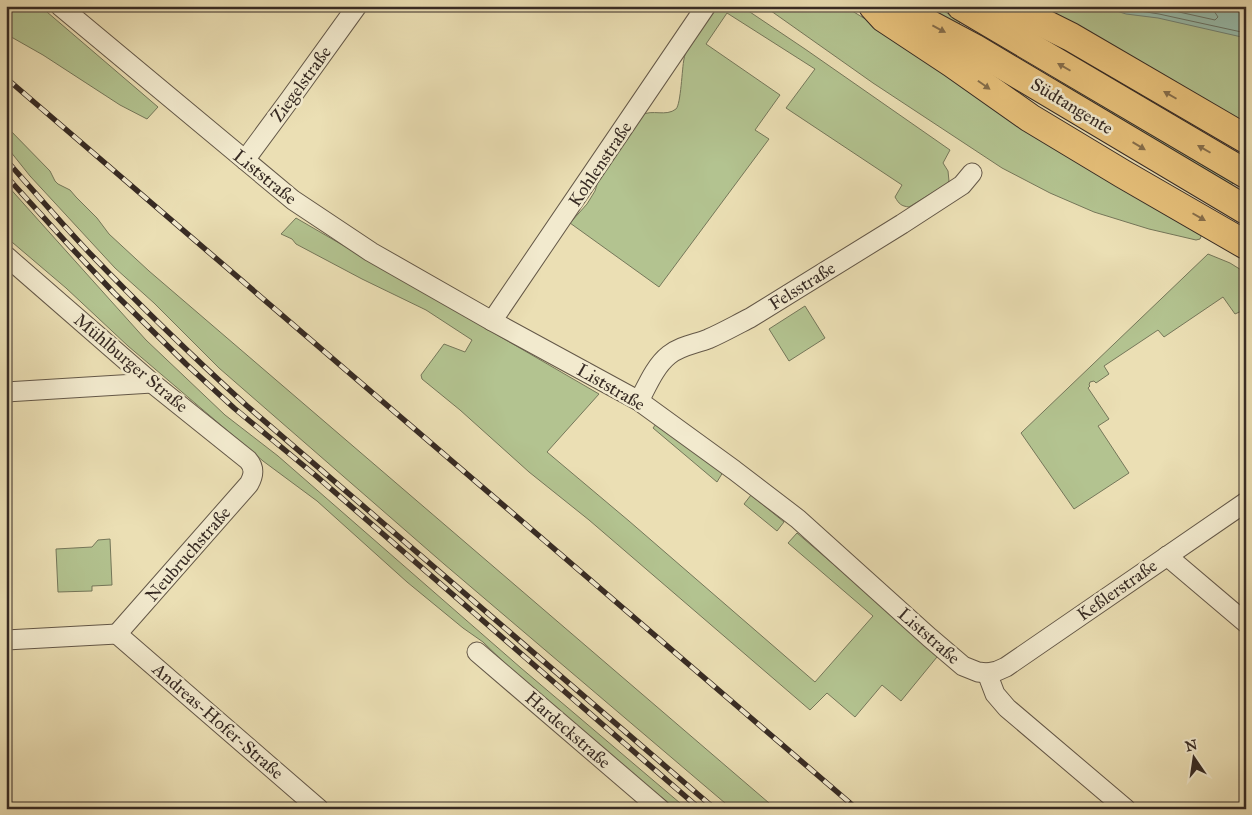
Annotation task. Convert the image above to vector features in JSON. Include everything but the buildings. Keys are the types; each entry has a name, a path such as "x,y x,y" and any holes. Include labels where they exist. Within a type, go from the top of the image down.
{"highway":[{"path":"873,6 884,18 1030,118 1246,245"},
{"name":"Südtangente","path":"896,6 974,48 1246,210"},
{"name":"Südtangente","path":"960,6 1246,174"},
{"path":"1010,6 1072,37 1246,140"}],"street":[{"name":"Liststraße","path":"60,6 293,200 371,252 492,321 639,401 734,470 798,520 963,666 978,672 987,673"},
{"name":"Ziegelstraße","path":"245,160 357,6"},
{"name":"Kohlenstraße","path":"492,321 706,6"},
{"name":"Felsstraße","path":"639,401 659,365 669,355 681,348 706,340 750,318 962,185 972,173"},
{"name":"Mühlburger Straße","path":"6,256 152,383 248,460 253,470"},
{"path":"6,392 152,383"},
{"name":"Neubruchstraße","path":"118,634 249,484 253,470"},
{"name":"Keßlerstraße","path":"987,673 1006,668 1246,502"},
{"path":"1167,556 1246,623"},
{"path":"6,640 118,634"},
{"name":"Andreas-Hofer-Straße","path":"118,634 319,809"},
{"name":"Hardeckstraße","path":"476,652 660,809"},
{"path":"987,673 994,694 1007,708 1126,809"}],"green space":[{"path":"6,6 40,6 158,107 147,119 120,105 43,55 6,34"},
{"path":"715,6 741,6 950,150 943,163 948,171 949,181 909,207 900,204 895,197 902,185 786,108 815,69 727,13 706,44 780,95 755,130 769,139 659,287 570,223 587,204 595,191 600,175 642,115 646,113 668,112 676,109 679,100 685,54"},
{"path":"764,6 844,6 1202,234 1200,239 1196,240 1149,229 1094,212 1050,193 1002,168 873,83"},
{"path":"923,6 935,6 961,21 958,26"},
{"path":"1026,6 1246,6 1246,128"},
{"path":"1058,78 1233,183 1231,185 1053,85"},
{"path":"6,126 50,171 55,181 70,190 97,218 109,234 149,271 776,809 732,809 444,564 219,368 154,303 115,268 30,176 6,146"},
{"path":"6,184 146,340 225,415 278,456 521,668 687,809 676,809 644,783 512,670 483,642 407,582 317,501 263,461 128,346 66,288 6,237"},
{"path":"296,218 599,394 547,452 815,682 873,616 788,543 797,533 939,655 901,701 882,685 855,717 827,693 810,710 422,379 421,375 444,344 465,352 472,340 426,310 362,279 281,234"},
{"path":"1208,254 1230,263 1246,273 1246,309 1235,314 1223,297 1164,337 1158,330 1104,366 1109,374 1096,383 1094,381 1090,382 1088,388 1109,419 1098,426 1129,473 1074,509 1021,433"},
{"path":"805,306 825,338 789,361 769,329"},
{"path":"656,424 723,472 717,482 653,428"},
{"path":"751,495 784,522 777,531 744,504"},
{"path":"110,539 112,585 92,586 92,591 58,592 56,549 92,547 98,540"}],"water":[{"path":"1101,6 1217,6 1246,14 1246,38 1158,18 1126,14"}],"railway":[{"path":"6,78 857,809"},
{"path":"6,160 72,234 122,286 247,406 715,809"},
{"path":"6,176 114,293 234,408 315,475 700,809"}]}
